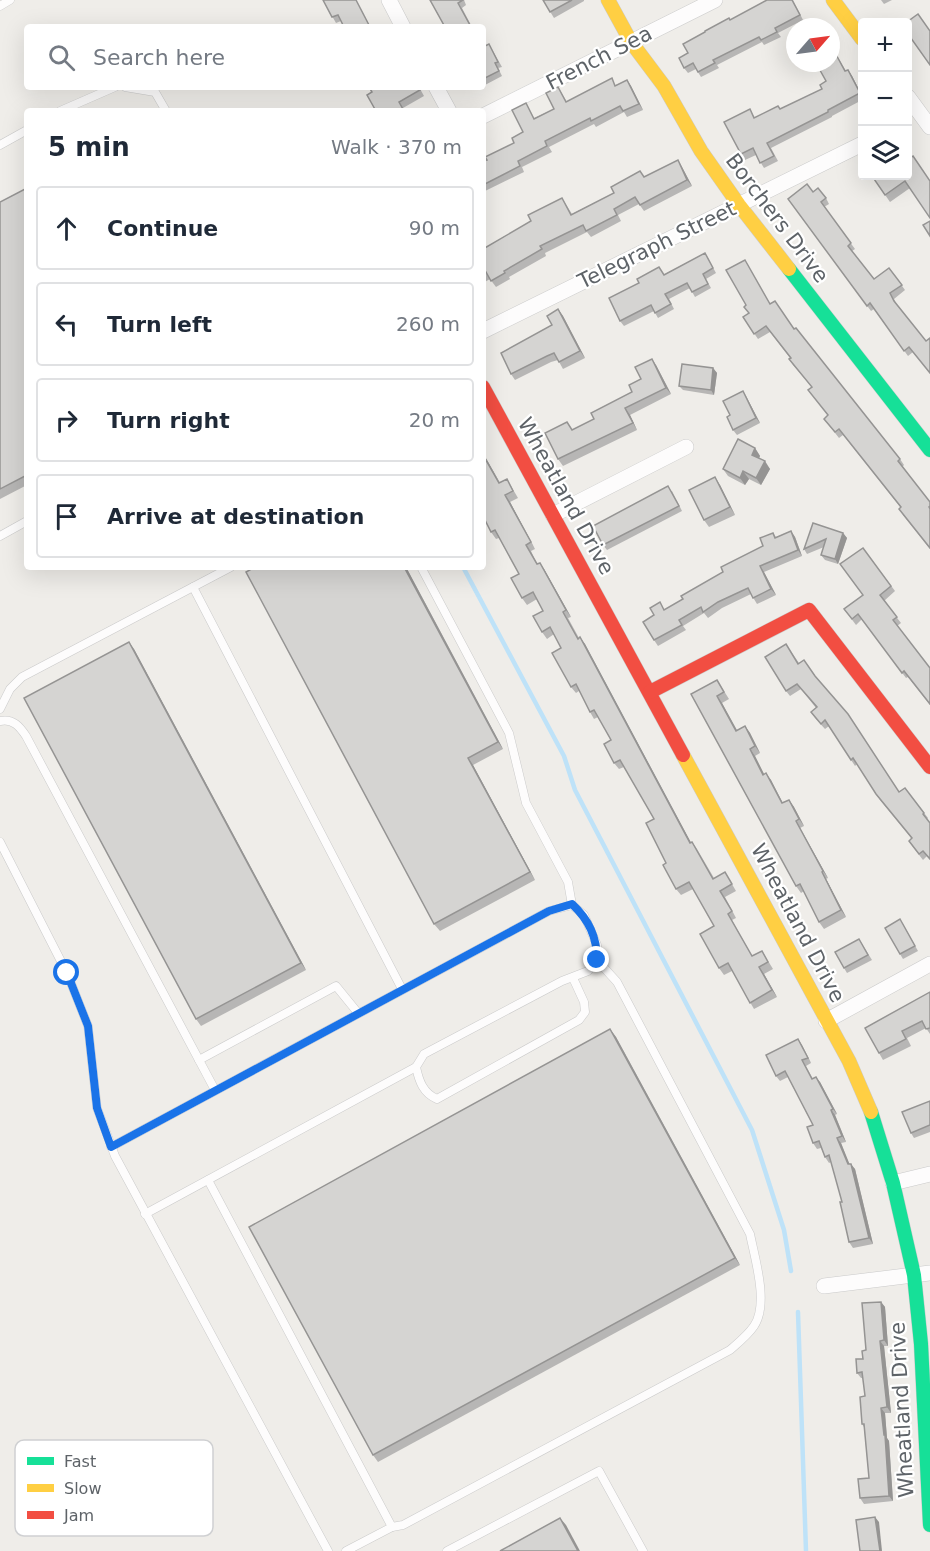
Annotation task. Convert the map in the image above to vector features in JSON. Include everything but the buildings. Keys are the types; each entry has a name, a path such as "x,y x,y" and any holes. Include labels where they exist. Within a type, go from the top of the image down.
{"street":[{"path":"389,0 401,24"},
{"name":"Borchers Drive","path":"608,0 631,42 664,86 700,150 739,205 930,450"},
{"name":"French Sea","path":"486,114 715,0"},
{"path":"833,0 858,34"},
{"path":"438,90 447,108"},
{"path":"912,105 920,121"},
{"name":"Telegraph Street","path":"486,330 858,146"},
{"name":"Wheatland Drive","path":"486,392 849,1061 873,1117 893,1183 914,1275 921,1344 930,1526"},
{"path":"553,515 686,447"},
{"path":"650,692 808,610 930,767"},
{"path":"826,1021 930,964"},
{"path":"893,1183 930,1174"},
{"path":"824,1286 930,1273"}],"lane":[{"path":"0,6 10,0"},
{"path":"67,108 108,90"},
{"path":"143,90 155,92 164,108"},
{"path":"0,145 24,132"},
{"path":"0,536 24,523"},
{"path":"0,709 10,689 22,677 225,570"},
{"path":"145,1214 416,1067 424,1054 562,981 588,971 597,960 597,945 592,929 584,915 572,904 568,882 526,802 509,733 423,570"},
{"path":"193,587 402,989"},
{"path":"0,721 5,719 18,724 26,736 215,1090"},
{"path":"0,842 67,973 88,1026 97,1108 111,1147 328,1551"},
{"path":"111,1147 549,911 572,904"},
{"path":"346,1551 392,1527 403,1525 730,1350 754,1327 760,1311 758,1275 750,1234 617,982 597,960"},
{"path":"416,1067 419,1082 428,1096 437,1099 579,1020 585,1012 584,1002 573,978"},
{"path":"199,1060 336,986 358,1013"},
{"path":"208,1180 392,1527"},
{"path":"447,1551 599,1471 643,1551"}],"waterway":[{"path":"465,570 564,756 575,790 752,1130 784,1230 791,1271"},
{"path":"798,1312 806,1551"}],"traffic: fast":[{"path":"789,269 930,450"},
{"path":"871,1112 893,1183 914,1275 921,1344 930,1525"}],"traffic: slow":[{"path":"608,0 631,42 664,86 701,151 739,205 789,269"},
{"path":"833,0 858,34"},
{"path":"683,755 849,1061 871,1112"}],"traffic: jam":[{"path":"486,393 683,755"},
{"path":"650,692 809,610 930,767"}],"route":[{"path":"67,973 88,1026 97,1108 111,1147 549,911 572,904 584,915 597,945 597,960"}]}
